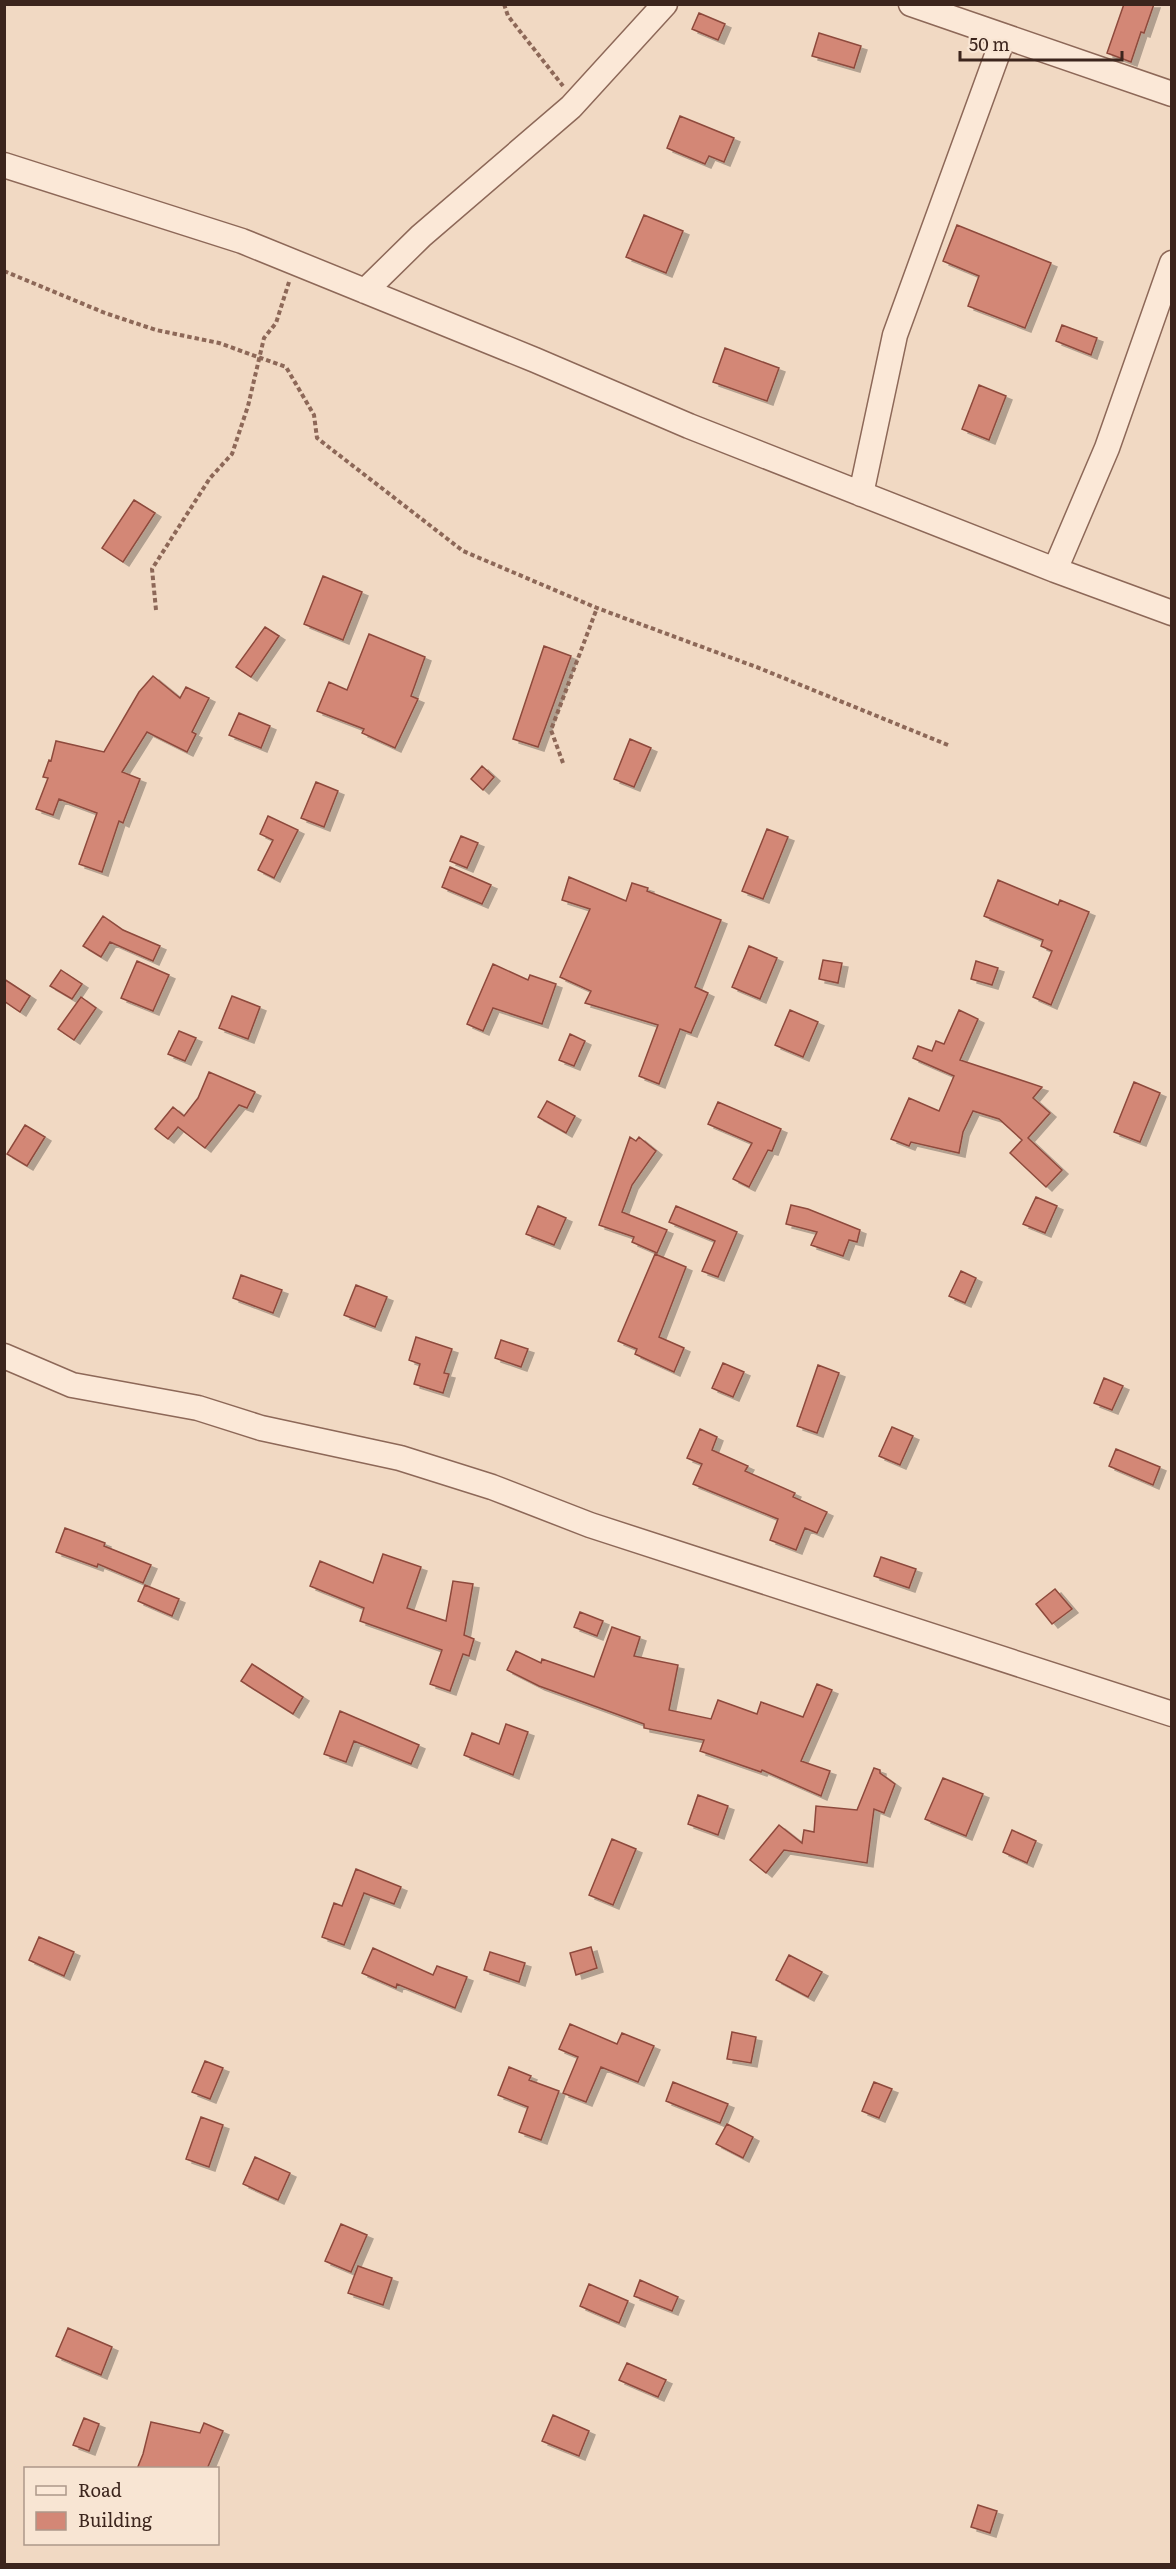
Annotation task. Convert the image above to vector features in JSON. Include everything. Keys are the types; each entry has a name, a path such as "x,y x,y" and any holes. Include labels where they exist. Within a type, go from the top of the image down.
{"street":[{"path":"365,291 421,236 571,107 665,4"},
{"path":"912,4 1172,94"},
{"path":"861,494 895,335 1004,36"},
{"path":"4,165 242,241 535,360 689,426 1055,570 1172,613"},
{"path":"1055,570 1107,447 1172,263"},
{"path":"4,1356 72,1385 198,1408 261,1428 420,1465 492,1487 590,1525 1172,1714"}],"path":[{"path":"504,4 508,16 567,92 571,107"},
{"path":"156,610 152,569 210,478 232,454 248,406 264,338 276,323 294,264"},
{"path":"4,271 105,313 156,330 219,343 286,367 314,415 317,438 463,551 597,608 759,668 948,745"},
{"path":"563,763 551,729 597,608"}],"building":[{"path":"1124,4 1154,4 1131,62 1107,53"},
{"path":"699,13 725,24 718,40 692,29"},
{"path":"819,33 861,46 854,68 812,56"},
{"path":"680,116 734,138 724,162 709,156 705,164 667,148"},
{"path":"644,215 683,231 666,273 626,257"},
{"path":"957,225 1051,263 1025,328 968,306 979,276 943,261"},
{"path":"1062,325 1097,338 1091,355 1056,341"},
{"path":"725,348 779,368 767,401 713,382"},
{"path":"979,385 1006,396 989,440 962,429"},
{"path":"134,500 155,513 123,562 102,548"},
{"path":"323,576 362,592 343,640 304,624"},
{"path":"265,627 279,636 251,677 236,667"},
{"path":"369,634 425,657 411,696 418,699 395,748 362,733 364,729 317,711 329,682 347,690"},
{"path":"544,646 571,656 538,747 513,739"},
{"path":"153,676 180,698 186,687 209,698 192,732 196,734 187,752 147,732 122,772 140,779 123,823 119,821 102,872 79,864 97,813 59,799 53,815 36,809 48,778 43,777 49,760 51,761 56,741 104,752 139,692"},
{"path":"239,713 270,726 261,748 229,735"},
{"path":"630,739 651,748 634,787 614,779"},
{"path":"482,766 494,777 483,790 471,779"},
{"path":"316,782 338,791 324,827 301,818"},
{"path":"268,816 298,830 274,878 258,870 273,840 260,834"},
{"path":"767,829 788,837 763,899 742,891"},
{"path":"461,836 478,843 467,868 450,861"},
{"path":"450,867 491,885 482,904 442,887"},
{"path":"569,877 626,901 632,883 721,920 695,987 708,993 691,1033 680,1029 659,1084 639,1076 658,1025 585,1003 591,991 560,977 590,909 562,900"},
{"path":"998,880 1058,905 1060,900 1089,912 1051,1005 1033,997 1052,951 1041,946 1043,940 984,916"},
{"path":"103,916 123,930 160,946 153,961 110,942 101,957 83,946"},
{"path":"749,946 777,958 760,999 732,987"},
{"path":"823,960 842,963 838,983 819,979"},
{"path":"137,961 169,975 153,1011 121,998"},
{"path":"976,961 998,968 992,985 971,979"},
{"path":"493,964 528,980 530,975 556,984 542,1024 493,1008 483,1031 467,1024"},
{"path":"61,970 82,984 72,999 50,986"},
{"path":"4,979 30,996 20,1012 4,1001"},
{"path":"232,996 260,1007 248,1039 219,1028"},
{"path":"81,997 96,1008 74,1040 58,1029"},
{"path":"790,1010 818,1022 803,1057 775,1045"},
{"path":"959,1010 978,1019 960,1060 1042,1087 1033,1098 1050,1113 1028,1138 1062,1170 1046,1187 1010,1153 1022,1140 999,1119 973,1111 963,1132 959,1153 911,1142 909,1146 891,1139 909,1098 939,1111 954,1076 913,1058 918,1046 932,1051 936,1041 944,1044"},
{"path":"179,1031 196,1038 185,1061 168,1054"},
{"path":"570,1034 585,1041 574,1066 559,1060"},
{"path":"209,1072 255,1092 247,1108 239,1105 205,1148 178,1127 168,1139 155,1129 173,1107 184,1116 198,1098"},
{"path":"1134,1082 1160,1093 1140,1142 1114,1132"},
{"path":"547,1101 575,1116 566,1133 538,1117"},
{"path":"718,1102 781,1129 772,1151 768,1150 749,1187 733,1179 752,1143 708,1124"},
{"path":"25,1125 45,1137 27,1166 7,1154"},
{"path":"630,1137 636,1141 639,1137 656,1151 632,1185 622,1212 667,1230 657,1253 632,1242 634,1237 599,1225"},
{"path":"1036,1197 1057,1206 1045,1233 1023,1224"},
{"path":"791,1205 808,1209 860,1230 857,1242 849,1240 843,1256 811,1245 817,1232 786,1224"},
{"path":"538,1206 566,1218 554,1245 526,1234"},
{"path":"676,1206 737,1232 718,1277 702,1271 715,1241 669,1222"},
{"path":"655,1254 686,1267 659,1337 684,1348 674,1372 635,1354 637,1349 618,1341"},
{"path":"961,1271 976,1278 965,1303 949,1296"},
{"path":"241,1275 282,1290 273,1313 233,1298"},
{"path":"356,1285 387,1297 375,1327 344,1315"},
{"path":"416,1337 452,1349 444,1373 449,1374 443,1393 414,1384 420,1364 409,1360"},
{"path":"501,1340 528,1349 521,1367 495,1358"},
{"path":"723,1363 744,1372 733,1397 712,1388"},
{"path":"818,1365 839,1373 817,1433 797,1426"},
{"path":"1104,1378 1123,1386 1112,1410 1094,1403"},
{"path":"892,1427 913,1436 900,1465 879,1456"},
{"path":"700,1429 717,1437 712,1450 748,1466 745,1471 795,1493 793,1497 827,1512 817,1533 805,1528 796,1550 770,1540 778,1519 693,1484 702,1464 687,1458"},
{"path":"1116,1449 1160,1467 1153,1485 1109,1466"},
{"path":"65,1528 105,1543 104,1546 151,1565 143,1583 98,1564 97,1567 56,1552"},
{"path":"383,1554 421,1567 407,1608 446,1621 453,1581 473,1584 464,1635 474,1639 469,1656 463,1654 450,1691 430,1684 442,1650 360,1621 364,1608 310,1586 320,1561 373,1583"},
{"path":"881,1557 916,1569 909,1588 874,1576"},
{"path":"145,1585 179,1599 172,1616 138,1601"},
{"path":"1055,1589 1072,1609 1052,1624 1036,1604"},
{"path":"580,1612 603,1621 597,1636 574,1627"},
{"path":"612,1627 640,1637 634,1656 678,1665 669,1710 711,1719 718,1700 757,1714 761,1702 803,1717 817,1684 832,1690 801,1761 830,1771 821,1796 762,1770 761,1772 700,1751 704,1740 644,1728 644,1724 539,1686 507,1670 516,1651 541,1663 542,1659 594,1677"},
{"path":"252,1664 303,1697 293,1714 241,1681"},
{"path":"340,1711 419,1745 411,1764 354,1741 346,1762 324,1754"},
{"path":"506,1724 528,1732 513,1775 464,1755 472,1733 499,1744"},
{"path":"874,1768 880,1770 880,1773 895,1784 884,1813 874,1809 867,1863 784,1850 766,1873 750,1860 779,1825 802,1843 804,1830 814,1832 816,1806 857,1810"},
{"path":"943,1778 983,1794 966,1836 925,1819"},
{"path":"698,1795 728,1806 718,1835 688,1824"},
{"path":"1012,1830 1036,1841 1027,1863 1003,1852"},
{"path":"612,1839 636,1849 613,1905 589,1895"},
{"path":"356,1869 401,1887 394,1904 364,1893 344,1945 322,1937 334,1903 342,1906"},
{"path":"39,1937 74,1952 64,1976 29,1960"},
{"path":"591,1947 597,1968 576,1975 570,1953"},
{"path":"373,1948 433,1975 437,1966 467,1977 455,2008 397,1984 396,1988 362,1973"},
{"path":"490,1952 525,1963 519,1982 484,1970"},
{"path":"789,1955 822,1972 808,1997 776,1980"},
{"path":"570,2024 617,2044 622,2033 654,2046 638,2082 601,2067 586,2102 563,2093 578,2057 559,2049"},
{"path":"732,2032 756,2037 751,2063 727,2059"},
{"path":"205,2061 223,2068 210,2099 192,2092"},
{"path":"509,2067 531,2076 529,2080 559,2091 541,2140 519,2132 528,2107 498,2095"},
{"path":"673,2082 728,2104 720,2123 666,2101"},
{"path":"874,2082 892,2089 879,2118 862,2111"},
{"path":"201,2117 223,2125 209,2167 186,2159"},
{"path":"727,2124 753,2137 743,2158 716,2144"},
{"path":"255,2157 290,2173 278,2200 243,2184"},
{"path":"341,2224 367,2235 351,2272 325,2261"},
{"path":"358,2266 392,2278 383,2305 348,2293"},
{"path":"640,2280 678,2297 672,2311 634,2296"},
{"path":"589,2284 628,2301 619,2323 580,2306"},
{"path":"68,2328 112,2347 101,2375 56,2356"},
{"path":"627,2363 666,2380 658,2397 619,2380"},
{"path":"553,2415 589,2431 579,2456 542,2441"},
{"path":"84,2418 99,2424 89,2451 73,2445"},
{"path":"151,2422 200,2433 204,2423 223,2431 208,2467 138,2467"},
{"path":"978,2505 997,2511 990,2533 971,2527"}]}
